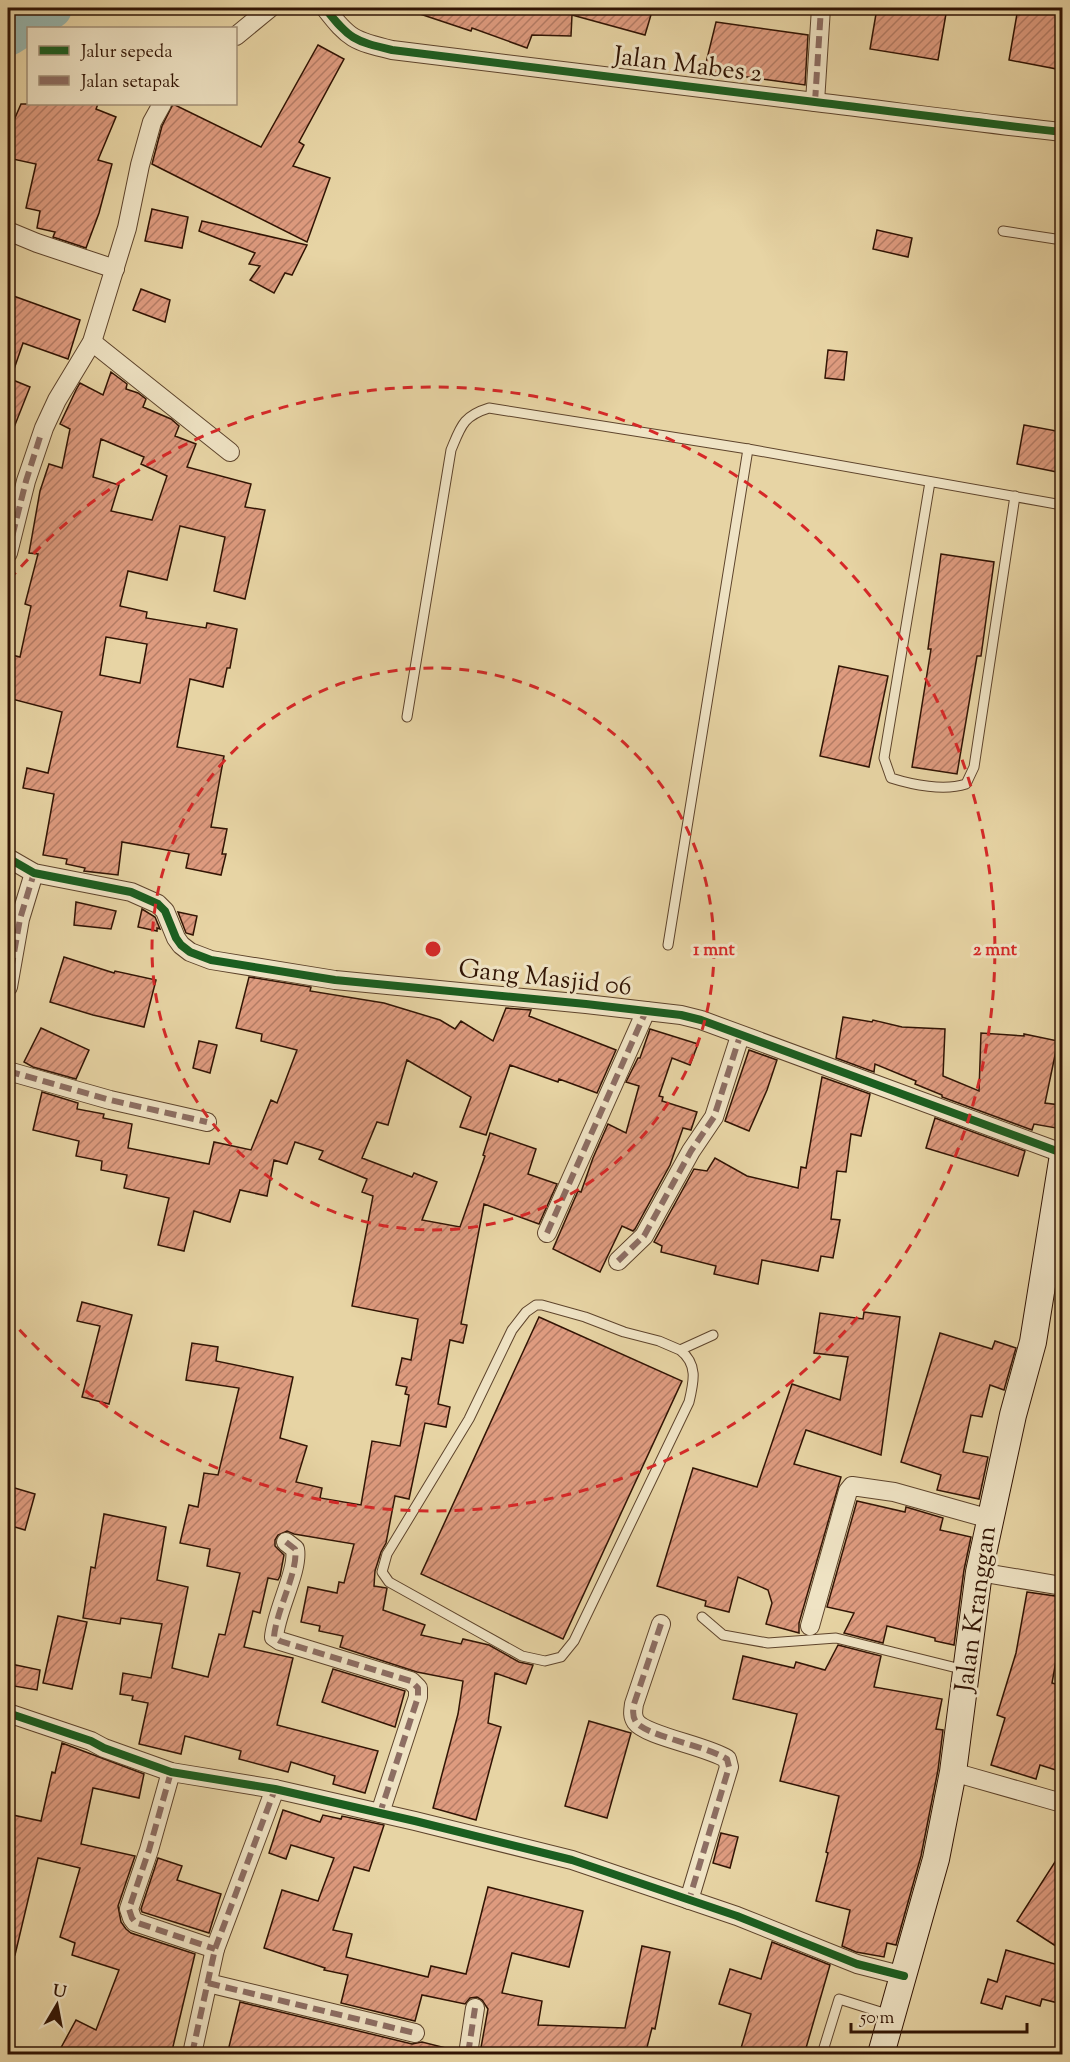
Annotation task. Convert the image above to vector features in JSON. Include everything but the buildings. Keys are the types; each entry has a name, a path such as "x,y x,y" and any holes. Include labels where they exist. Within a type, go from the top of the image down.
{"main road":[{"name":"Jalan Kranggan","path":"884,2054 892,2016 936,1859 953,1772 979,1572 1013,1415 1033,1342 1062,1161"}],"street":[{"path":"237,35 270,8"},
{"name":"Jalan Mabes 2","path":"325,8 344,32 363,43 392,50 957,121 1062,132"},
{"path":"815,102 821,8"},
{"path":"8,553 26,481 44,428 57,400 92,342 115,269 152,122 161,105"},
{"path":"8,231 115,269"},
{"path":"92,342 230,452"},
{"name":"Gang Masjid 06","path":"8,858 34,873 131,892 151,900 165,911 181,945 190,952 211,960 335,980 681,1015 701,1020 1062,1153"},
{"path":"8,987 21,919 34,873"},
{"path":"547,1233 646,1011"},
{"path":"618,1261 644,1236 714,1117 740,1036"},
{"path":"8,1071 110,1100 207,1122"},
{"path":"810,1626 848,1491 852,1486 894,1492 990,1519"},
{"path":"286,1542 296,1549 297,1558 282,1600 274,1637 280,1641 411,1682 418,1688 418,1697 380,1813"},
{"path":"979,1572 1062,1586"},
{"path":"661,1624 634,1704 633,1716 638,1725 648,1730 716,1752 727,1759 729,1767 689,1900"},
{"path":"8,1713 91,1741 104,1748 171,1772 274,1789 572,1860 737,1916 857,1964 904,1976"},
{"path":"171,1772 149,1850 129,1909 135,1922 215,1949"},
{"path":"953,1772 1062,1803"},
{"path":"192,2055 215,1949 274,1789"},
{"path":"208,1983 416,2033"},
{"path":"468,2055 475,2008"}],"lane":[{"path":"1003,231 1062,240"},
{"path":"407,717 451,450 461,425 472,413 489,408 748,449 1062,505"},
{"path":"668,945 748,449"},
{"path":"930,482 884,758 891,778 908,783 955,787 966,784 974,767 1016,496"},
{"path":"680,1350 690,1358 693,1370 693,1385 689,1402 574,1641 561,1657 545,1661 522,1656 389,1582 382,1572 387,1554 469,1419 512,1330 526,1312 536,1305 542,1305 585,1317 680,1350 714,1335"},
{"path":"702,1617 723,1635 768,1643 836,1638 967,1671"},
{"path":"822,2055 839,1999 892,2016"}],"waterway":[{"path":"8,35 51,8"}],"marked path":[{"path":"815,102 821,8"},
{"path":"8,553 40,437"},
{"path":"8,987 20,919 34,873"},
{"path":"547,1233 646,1011"},
{"path":"618,1261 644,1236 691,1151 714,1117 740,1036"},
{"path":"8,1071 110,1100 207,1122"},
{"path":"286,1542 295,1549 294,1568 274,1637 280,1641 411,1681 418,1688 418,1697 380,1813"},
{"path":"661,1624 634,1704 635,1720 652,1732 718,1754 727,1759 729,1767 689,1900"},
{"path":"171,1772 149,1850 129,1909 135,1922 215,1949"},
{"path":"192,2054 215,1949 275,1789"},
{"path":"208,1983 415,2033"},
{"path":"468,2054 475,2008"},
{"path":"882,2052 890,2054"}],"cycle path":[{"path":"325,8 353,37 392,50 1062,132"},
{"path":"8,858 34,873 131,892 158,904 165,911 181,945 190,952 211,960 335,980 681,1015 701,1020 1062,1153"},
{"path":"8,1713 91,1741 104,1748 171,1772 275,1789 572,1860 737,1916 857,1964 904,1976"}]}
